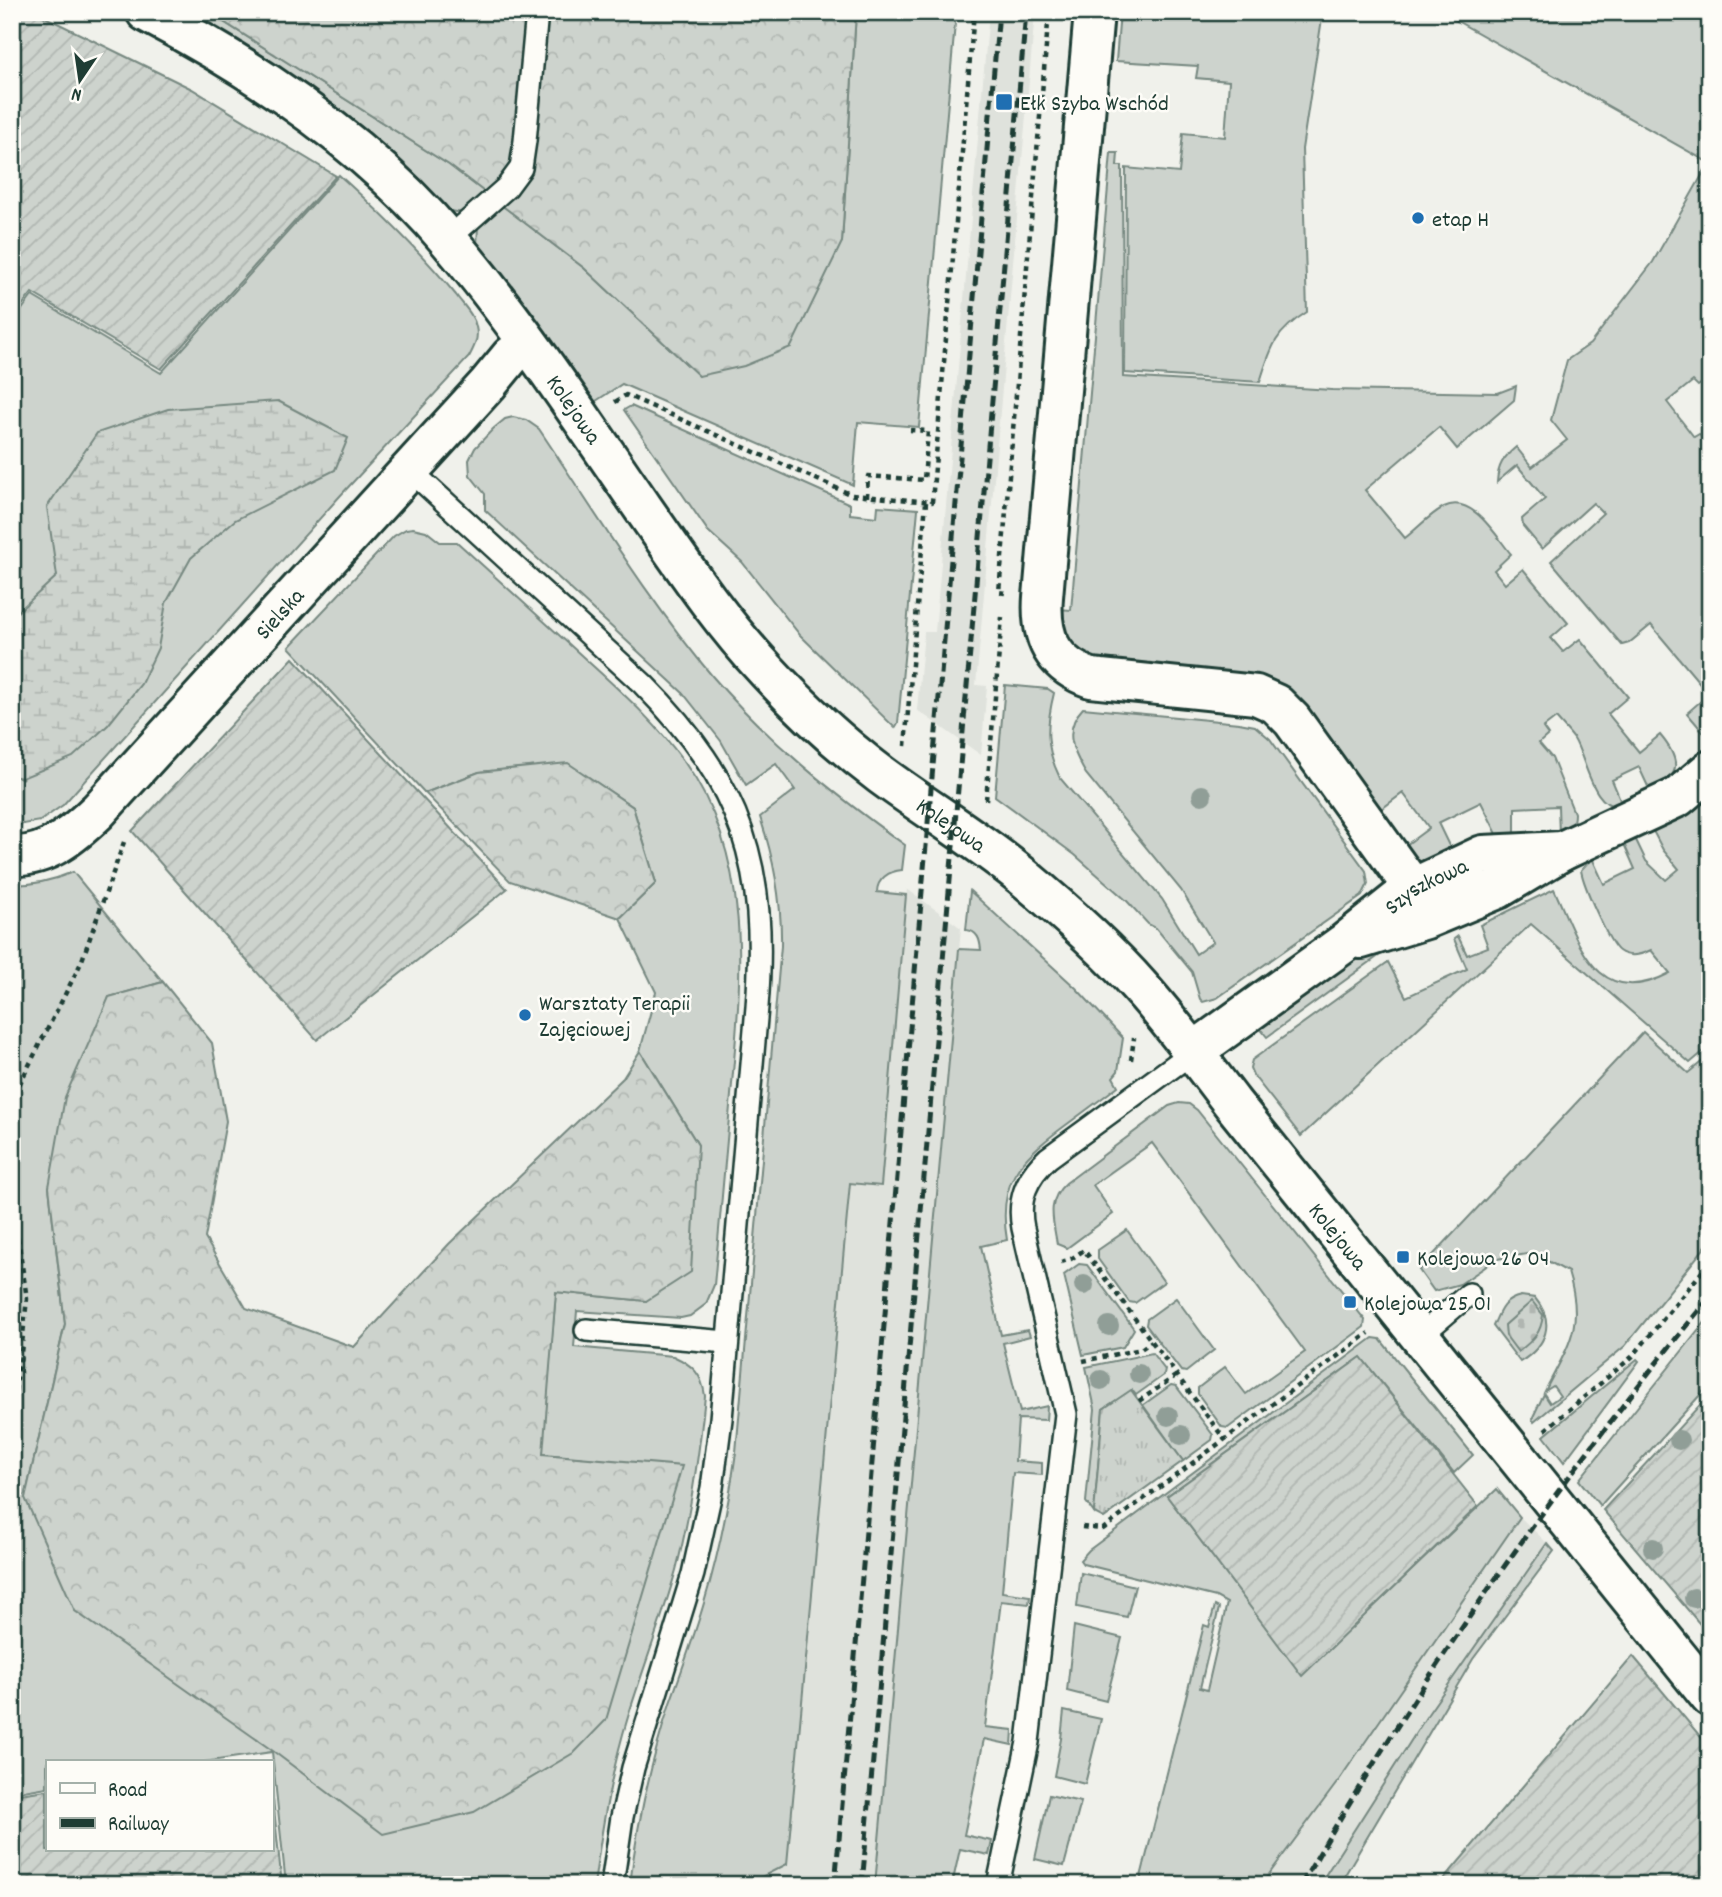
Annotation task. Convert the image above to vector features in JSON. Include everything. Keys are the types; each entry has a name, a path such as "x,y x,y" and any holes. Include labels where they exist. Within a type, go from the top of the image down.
{"street":[{"name":"Kolejowa","path":"146,12 184,32 271,86 345,140 414,203 448,239 497,300 711,605 772,677 860,758 1001,860 1076,923 1135,980 1710,1698"},
{"path":"1094,12 1041,620 1047,641 1061,661 1091,678 1256,695 1276,704 1292,720 1413,888"},
{"name":"Sielska","path":"12,856 49,848 75,834 410,470 511,356 527,343"},
{"name":"Szyszkowa","path":"1343,944 1426,919 1499,889 1562,851 1678,797 1710,770"},
{"name":"Szyszkowa","path":"1193,1052 1343,944 1413,888 1483,855 1562,851"}],"lane":[{"path":"448,239 507,187 521,168 537,12"},
{"path":"410,470 662,703 707,760 730,800 739,821 755,882 760,918 760,960 718,1452 708,1515 686,1602 633,1768 622,1817 612,1885"},
{"path":"998,1885 1028,1742 1066,1415 1023,1228 1022,1201 1028,1182 1048,1158 1193,1052"},
{"path":"1420,1336 1469,1294"},
{"path":"586,1330 727,1342"}],"path":[{"path":"585,423 626,395 852,495 932,502 974,12"},
{"path":"1013,594 999,592 1049,12"},
{"path":"867,497 868,476 924,480 928,432 910,430"},
{"path":"905,747 926,502"},
{"path":"975,797 985,805 1004,593"},
{"path":"897,741 913,754"},
{"path":"12,1102 81,963 124,842"},
{"path":"12,1198 27,1299 12,1410"},
{"path":"1055,1264 1071,1259 1084,1250 1225,1440"},
{"path":"1536,1437 1633,1356 1710,1262"},
{"path":"1076,1526 1103,1529 1379,1326"},
{"path":"1079,1362 1141,1349 1152,1341"},
{"path":"1139,1401 1177,1375"}],"shaded area":[{"path":"989,12 1035,12 976,685 987,686 981,755 917,710 924,632 935,632"},
{"path":"907,889 961,928 875,1885 746,1885 787,1864 850,1182 881,1185"},
{"path":"1520,1517 1547,1543 1428,1714 1319,1885 1261,1885 1339,1780"}],"green space":[{"path":"12,12 35,12 192,89 336,176 161,369 32,293 12,318"},
{"path":"186,12 208,12 449,165 486,193 464,213 449,211 379,142 334,105"},
{"path":"208,12 856,12 842,242 791,347 744,366 699,376 584,268 449,165"},
{"path":"856,12 956,12 919,427 858,422 853,485 622,384 593,403 519,297 477,244 478,227 503,206 584,268 699,376 842,242"},
{"path":"1120,12 1323,12 1302,149 1307,312 1288,326 1276,341 1260,382 1125,373 1126,168 1179,173 1183,133 1225,137 1229,81 1196,78 1198,66 1116,61"},
{"path":"1441,12 1710,12 1710,377 1698,386 1693,381 1667,402 1694,437 1699,434 1709,447 1704,451 1710,459 1710,734 1704,733 1687,713 1709,694 1651,625 1629,643 1622,645 1551,561 1603,513 1593,503 1542,549 1523,526 1522,519 1545,499 1517,465 1497,482 1502,462 1516,447 1532,467 1567,440 1551,420 1567,360 1590,344 1653,262 1709,163"},
{"path":"1111,153 1118,153 1117,166 1122,166 1123,377 1332,390 1498,393 1516,386 1514,400 1457,449 1439,427 1365,490 1405,538 1439,510 1454,504 1474,511 1482,518 1511,554 1494,570 1505,584 1523,569 1568,623 1551,638 1563,652 1580,639 1628,697 1608,714 1639,752 1660,735 1667,744 1675,760 1675,767 1673,774 1661,787 1651,793 1639,767 1612,780 1623,806 1613,806 1604,801 1597,793 1574,739 1556,718 1543,728 1548,735 1539,743 1552,758 1574,813 1569,829 1559,835 1558,806 1515,808 1515,836 1499,838 1481,802 1438,823 1453,854 1429,866 1417,864 1406,845 1429,828 1403,793 1380,810 1302,706 1098,661 1070,642 1059,609 1071,610"},
{"path":"339,175 414,248 468,310 477,331 469,357 340,496 63,805 40,821 12,826 12,323 32,296 161,373"},
{"path":"278,401 348,438 335,470 235,520 191,558 166,603 158,648 141,684 108,725 73,757 22,778 12,776 12,617 57,576 47,507 97,433 168,409"},
{"path":"631,406 850,504 850,514 877,517 878,506 918,509 898,723 895,728 800,635 742,562 708,531 624,410"},
{"path":"513,417 526,420 539,429 666,617 734,701 804,767 905,845 902,870 885,876 879,883 877,892 906,895 881,1186 850,1183 787,1864 746,1885 630,1885 651,1770 709,1584 723,1528 736,1452 781,946 776,880 760,817 795,790 776,764 746,785 721,741 683,693 485,510 485,494 470,475 469,460 475,448 493,429 505,419"},
{"path":"406,529 426,531 440,542 457,542 623,694 662,734 685,763 707,801 723,840 733,882 738,924 738,1010 714,1285 706,1304 690,1316 681,1318 577,1311 574,1347 673,1356 695,1371 702,1382 705,1396 686,1527 671,1589 622,1738 600,1842 594,1885 286,1885 272,1752 218,1760 46,1760 46,1787 12,1793 12,885 43,882 73,872 163,982 109,997 49,1187 65,1324 25,1498 681,1467 542,1454 556,1292 646,1301 698,1145 640,1051 656,992 620,918 656,883 633,807 568,764 479,772 425,793 289,647 394,536"},
{"path":"293,658 507,889 317,1040 132,831"},
{"path":"1005,685 1048,689 1054,693 1048,736 1060,778 1162,899 1196,954 1213,942 1181,890 1086,774 1077,758 1071,733 1083,708 1255,726 1270,739 1366,871 1368,884 1362,896 1217,998 1203,1002 1192,972 1156,928 1148,924 1127,901 1075,855 995,796"},
{"path":"568,763 633,807 656,883 620,918 510,881 425,793 479,772"},
{"path":"1709,797 1710,1046 1690,1063 1531,924 1301,1136 1253,1075 1250,1068 1252,1060 1388,962 1406,997 1467,969 1454,939 1458,936 1467,955 1488,947 1480,925 1554,889 1582,950 1607,978 1624,984 1645,983 1670,973 1651,950 1631,955 1619,951 1597,913 1581,870 1592,858 1604,884 1635,869 1624,844 1635,838 1646,861 1666,880 1679,869 1663,850 1653,831 1685,815"},
{"path":"970,891 1076,988 1123,1038 1118,1071 1113,1077 1118,1086 1047,1140 1023,1162 1009,1188 1005,1203 1007,1240 981,1246 1001,1335 1028,1330 1030,1336 1003,1343 1020,1412 1047,1406 1046,1420 1018,1419 1015,1461 1042,1463 1042,1475 1013,1473 1002,1592 1030,1596 1029,1604 1001,1601 985,1727 1013,1730 1012,1745 984,1739 964,1835 992,1841 989,1855 960,1849 952,1885 875,1885 959,949 981,950 976,934 966,930"},
{"path":"1370,949 1384,952 1267,1037 1259,1027"},
{"path":"163,982 212,1043 226,1121 205,1238 246,1308 354,1347 449,1244 623,1078 640,1051 698,1145 691,1272 646,1301 556,1292 543,1454 682,1466 606,1720 575,1752 474,1812 383,1834 273,1751 75,1611 25,1498 65,1324 49,1187 65,1097 109,997"},
{"path":"1643,1032 1688,1073 1710,1055 1710,1241 1625,1346 1534,1422 1532,1419 1544,1394 1550,1403 1560,1396 1553,1386 1545,1391 1567,1347 1575,1321 1573,1291 1568,1272 1533,1253 1497,1259 1460,1284 1434,1291 1419,1270"},
{"path":"1189,1104 1197,1110 1365,1320 1364,1327 1228,1428 1222,1427 1198,1394 1198,1388 1225,1367 1246,1394 1305,1352 1152,1143 1093,1185 1113,1214 1067,1248 1057,1244 1054,1227 1053,1204 1066,1183 1169,1106"},
{"path":"1127,1230 1164,1282 1135,1303 1129,1302 1098,1259 1098,1250"},
{"path":"1079,1264 1087,1265 1134,1329 1123,1347 1083,1355 1064,1275"},
{"path":"1521,1296 1535,1298 1545,1316 1546,1325 1542,1341 1520,1362 1493,1326 1506,1303"},
{"path":"1176,1298 1214,1350 1186,1372 1181,1371 1146,1325 1147,1319"},
{"path":"1532,1301 1543,1315 1542,1322 1535,1336 1518,1352 1506,1336 1505,1325"},
{"path":"1710,1316 1710,1384 1600,1506 1579,1480"},
{"path":"1373,1338 1380,1339 1473,1455 1454,1473 1361,1357 1167,1496 1302,1675 1497,1489 1520,1517 1339,1780 1261,1885 1139,1885 1204,1625 1209,1627 1215,1606 1219,1608 1200,1688 1207,1690 1227,1603 1216,1597 1083,1564 1080,1560 1089,1550"},
{"path":"1152,1353 1165,1370 1164,1375 1136,1395 1132,1390 1103,1409 1094,1513 1086,1502 1095,1409 1086,1367"},
{"path":"1361,1357 1478,1506 1302,1676 1167,1496"},
{"path":"1637,1359 1639,1361 1564,1462 1544,1436"},
{"path":"1171,1385 1176,1386 1213,1435 1212,1440 1183,1461 1143,1405"},
{"path":"1131,1390 1183,1461 1104,1518 1094,1513 1103,1409"},
{"path":"1710,1394 1710,1636 1603,1510"},
{"path":"1547,1543 1554,1551 1473,1659 1339,1885 1319,1885 1428,1714"},
{"path":"1081,1573 1135,1586 1127,1617 1077,1607"},
{"path":"1074,1626 1122,1638 1106,1701 1067,1691"},
{"path":"1633,1656 1710,1748 1710,1885 1439,1885"},
{"path":"1064,1711 1101,1719 1085,1784 1054,1776"},
{"path":"46,1790 46,1852 273,1852 273,1798 282,1885 12,1885 12,1795"},
{"path":"1049,1795 1081,1802 1064,1866 1035,1859"}],"railway":[{"path":"835,1885 999,12"},
{"path":"862,1885 1026,12"},
{"path":"1301,1885 1393,1732 1493,1582 1599,1437 1710,1297"}],"place":[{"name":"Ełk Szyba Wschód","path":"1004,102"},
{"name":"etap H","path":"1418,218"},
{"name":"Warsztaty Terapii Zajęciowej","path":"525,1015"},
{"name":"Kolejowa 26 04","path":"1403,1257"},
{"name":"Kolejowa 25 01","path":"1350,1302"}]}
